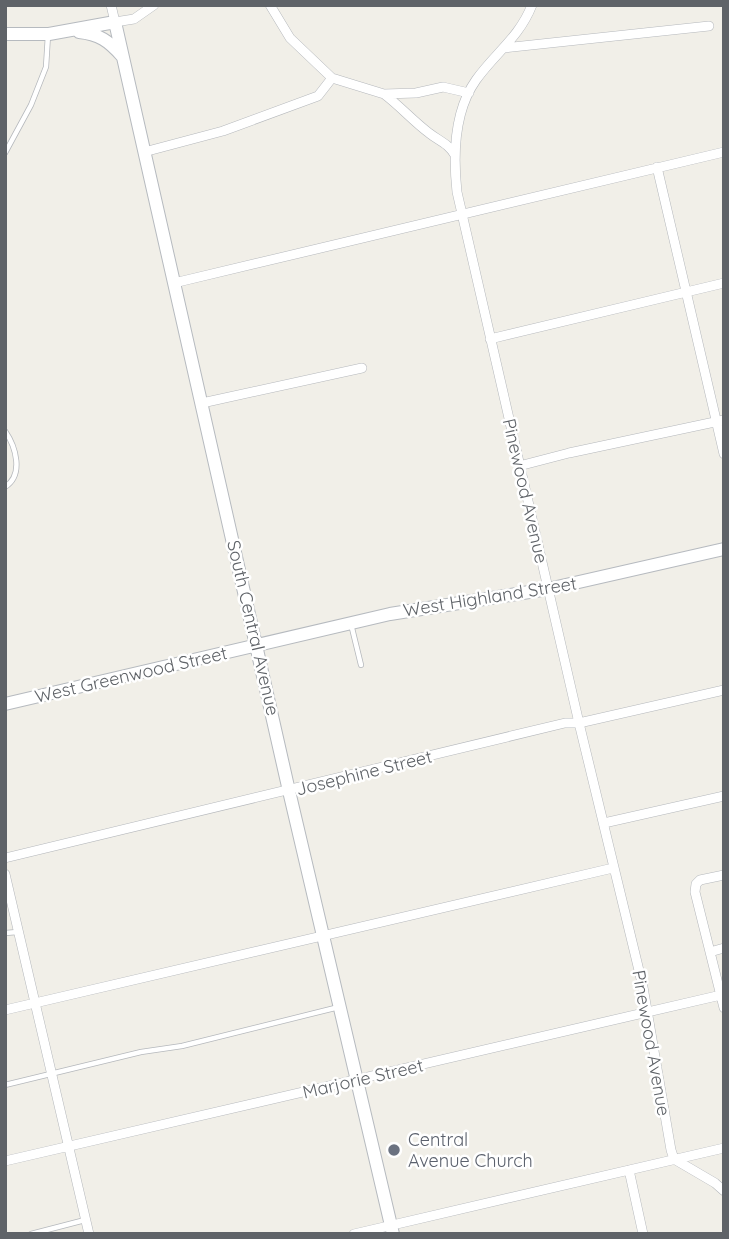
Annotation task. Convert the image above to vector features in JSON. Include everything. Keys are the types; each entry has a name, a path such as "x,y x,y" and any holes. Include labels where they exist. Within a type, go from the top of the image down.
{"street":[{"name":"South Central Avenue","path":"111,5 289,791 392,1229"},
{"path":"5,34 48,34 134,19 154,5"},
{"path":"270,5 290,38 332,78 384,94 416,93 443,87 469,93"},
{"name":"Pinewood Avenue","path":"532,5 521,29 476,80 460,118 455,155 460,213 647,1012 674,1159"},
{"path":"504,48 709,26"},
{"path":"68,31 96,34 108,42 123,59"},
{"path":"144,152 223,131 318,96 332,78"},
{"path":"384,94 431,135 445,142 455,155"},
{"path":"174,283 724,152"},
{"path":"657,167 720,421 724,454"},
{"path":"490,339 724,283"},
{"path":"202,404 362,368"},
{"path":"519,466 720,421"},
{"name":"West Highland Street","path":"256,645 426,607 548,590 724,550"},
{"name":"West Greenwood Street","path":"5,704 256,645"},
{"name":"Josephine Street","path":"5,858 565,723 579,723 724,690"},
{"path":"604,823 724,796"},
{"path":"5,1010 613,868"},
{"path":"5,874 89,1234"},
{"path":"724,874 700,880 696,884 695,892 724,1008"},
{"path":"710,952 724,948"},
{"name":"Marjorie Street","path":"5,1161 720,995"},
{"path":"354,1234 392,1229 724,1148"},
{"path":"674,1159 715,1183 724,1192"},
{"path":"629,1170 643,1234"}],"lane":[{"path":"5,153 31,106 46,67 48,34"},
{"path":"5,431 16,457 17,473 5,487"},
{"path":"350,623 361,666"},
{"path":"5,933 19,932"},
{"path":"5,1085 52,1076 141,1052 183,1046 340,1006"},
{"path":"30,1234 86,1220"}],"place":[{"name":"Central Avenue Church","path":"394,1150"}]}
